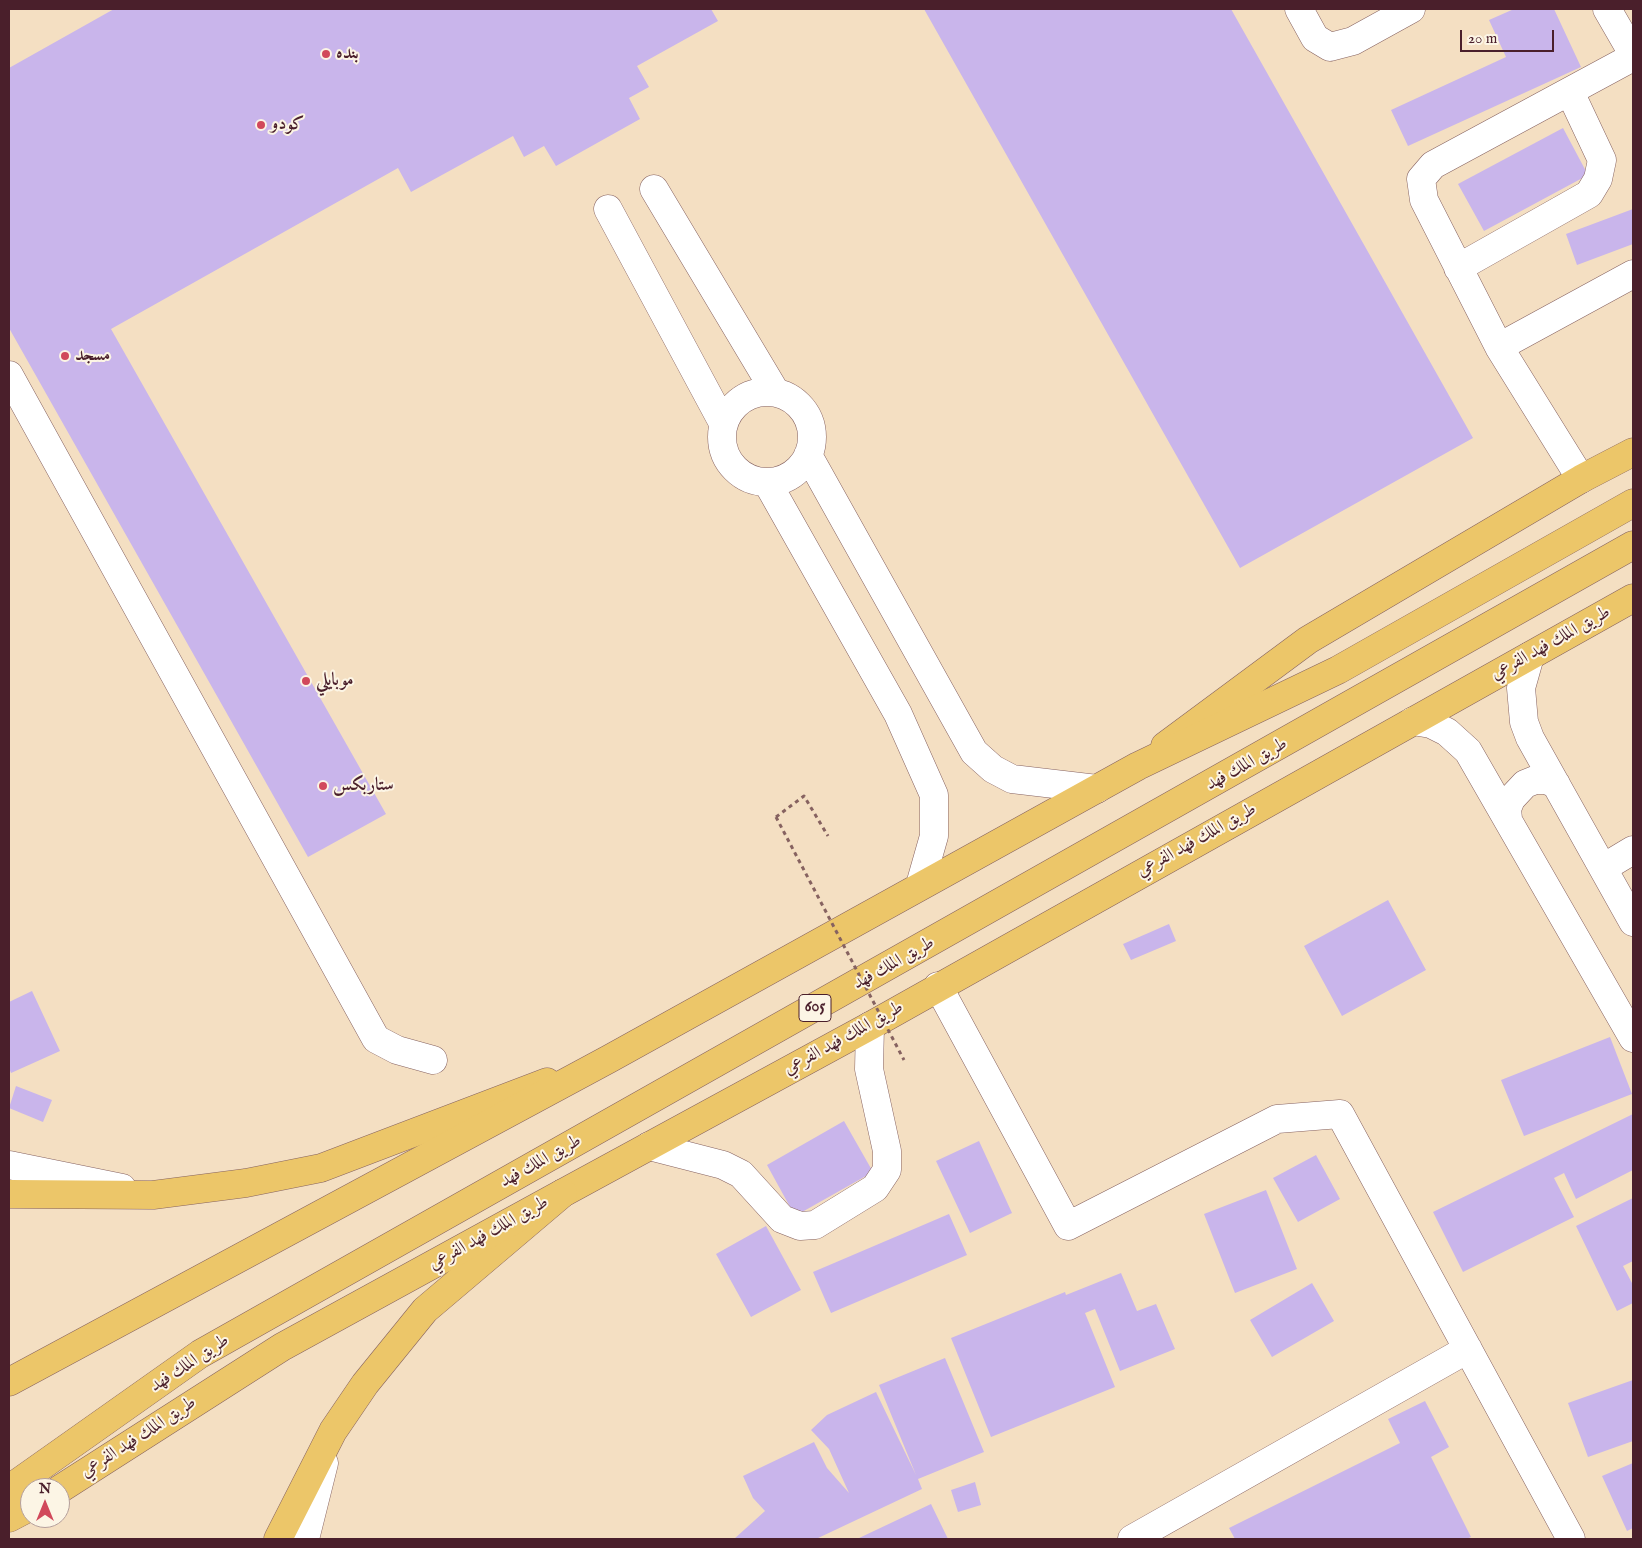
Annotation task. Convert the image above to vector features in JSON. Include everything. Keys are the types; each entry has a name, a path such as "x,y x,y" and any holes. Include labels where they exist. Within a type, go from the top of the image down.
{"main road":[{"path":"1138,766 1308,640 1581,479 1633,452"},
{"path":"9,1382 609,1059 920,885 1138,766 1338,670 1633,503"},
{"name":"طريق الملك فهد","path":"9,1488 200,1354 1633,545"},
{"name":"طريق الملك فهد الفرعي","path":"70,1483 282,1347 870,1026 938,986 1633,598"},
{"path":"9,1194 153,1195 246,1184 321,1168 609,1059"},
{"path":"278,1539 333,1431 365,1384 425,1310 563,1193"}],"street":[{"path":"1299,9 1315,38 1330,47 1353,41 1410,9"},
{"path":"1581,479 1499,347 1424,200 1421,179 1434,165 1633,56 1607,9"},
{"path":"1458,268 1589,194 1598,179 1602,160 1570,92"},
{"path":"654,189 776,393"},
{"path":"608,209 723,423"},
{"path":"1499,347 1633,274"},
{"path":"9,375 376,1039 397,1050 434,1060"},
{"path":"763,392 789,397 799,405 807,416 812,429 812,442 808,456 791,475 767,482 754,480 741,474 731,465 724,453 721,438 723,423 738,401 763,392"},
{"path":"808,456 974,752 993,769 1012,779 1098,788"},
{"path":"767,482 898,714 934,795 934,836 920,885"},
{"path":"1530,656 1521,688 1524,722 1530,738 1633,922"},
{"path":"1413,721 1431,724 1458,740 1468,751 1633,1038"},
{"path":"1508,819 1507,809 1511,799 1525,784 1536,780 1546,780 1556,784"},
{"path":"1603,868 1633,850"},
{"path":"938,986 1068,1226 1277,1119 1340,1114 1571,1539"},
{"path":"649,1146 723,1165 741,1174 782,1219 800,1226 815,1225 875,1188 887,1170 887,1151 869,1069 870,1026"},
{"path":"9,1165 153,1195"},
{"path":"1132,1539 1468,1349"},
{"path":"305,1539 308,1520 333,1431"}],"path":[{"path":"828,836 804,796 776,817 904,1060"}],"building":[{"path":"114,9 711,9 718,21 637,66 649,87 629,98 640,119 556,166 544,146 524,157 513,136 411,192 398,168 111,329 386,814 308,857 9,328 9,68"},
{"path":"924,9 1231,9 1473,438 1240,568"},
{"path":"1514,9 1554,9 1581,67 1408,146 1391,110 1506,57 1489,20"},
{"path":"1563,128 1588,175 1484,231 1458,184"},
{"path":"1633,209 1633,244 1577,265 1566,234"},
{"path":"1388,900 1426,970 1342,1016 1304,946"},
{"path":"1169,924 1176,941 1131,960 1123,944"},
{"path":"32,991 60,1051 11,1073 9,1068 9,1002"},
{"path":"1610,1037 1632,1094 1524,1136 1501,1080"},
{"path":"16,1086 52,1100 43,1122 9,1108"},
{"path":"1633,1114 1633,1170 1576,1199 1564,1173 1554,1178 1574,1217 1463,1272 1433,1212"},
{"path":"844,1121 873,1172 795,1216 767,1165"},
{"path":"979,1141 1012,1213 970,1233 936,1161"},
{"path":"1316,1155 1340,1199 1298,1222 1273,1178"},
{"path":"1266,1190 1297,1269 1235,1293 1204,1214"},
{"path":"1633,1198 1633,1261 1623,1266 1633,1285 1633,1303 1617,1311 1576,1226"},
{"path":"949,1214 967,1255 831,1313 813,1272"},
{"path":"766,1226 801,1290 751,1317 716,1254"},
{"path":"1121,1273 1137,1311 1156,1304 1175,1349 1120,1371 1095,1309 1085,1313 1115,1387 991,1437 951,1338 1065,1292 1066,1295"},
{"path":"1312,1283 1334,1321 1272,1357 1250,1320"},
{"path":"945,1358 984,1452 918,1479 922,1489 816,1539 734,1539 765,1511 753,1498 743,1476 814,1442 827,1468 849,1493 829,1449 811,1430 827,1415 876,1392 916,1475 879,1385"},
{"path":"1633,1380 1633,1441 1588,1457 1568,1403"},
{"path":"1425,1401 1449,1447 1431,1457 1471,1537 1466,1539 1235,1539 1229,1528 1400,1443 1388,1419"},
{"path":"1633,1463 1633,1528 1627,1531 1602,1476"},
{"path":"975,1482 981,1505 958,1512 951,1490"},
{"path":"931,1504 948,1539 857,1539"}],"place":[{"name":"بنده","path":"326,54"},
{"name":"كودو","path":"261,125"},
{"name":"مسجد","path":"65,356"},
{"name":"موبايلي","path":"306,681"},
{"name":"ستاربكس","path":"323,786"}]}
